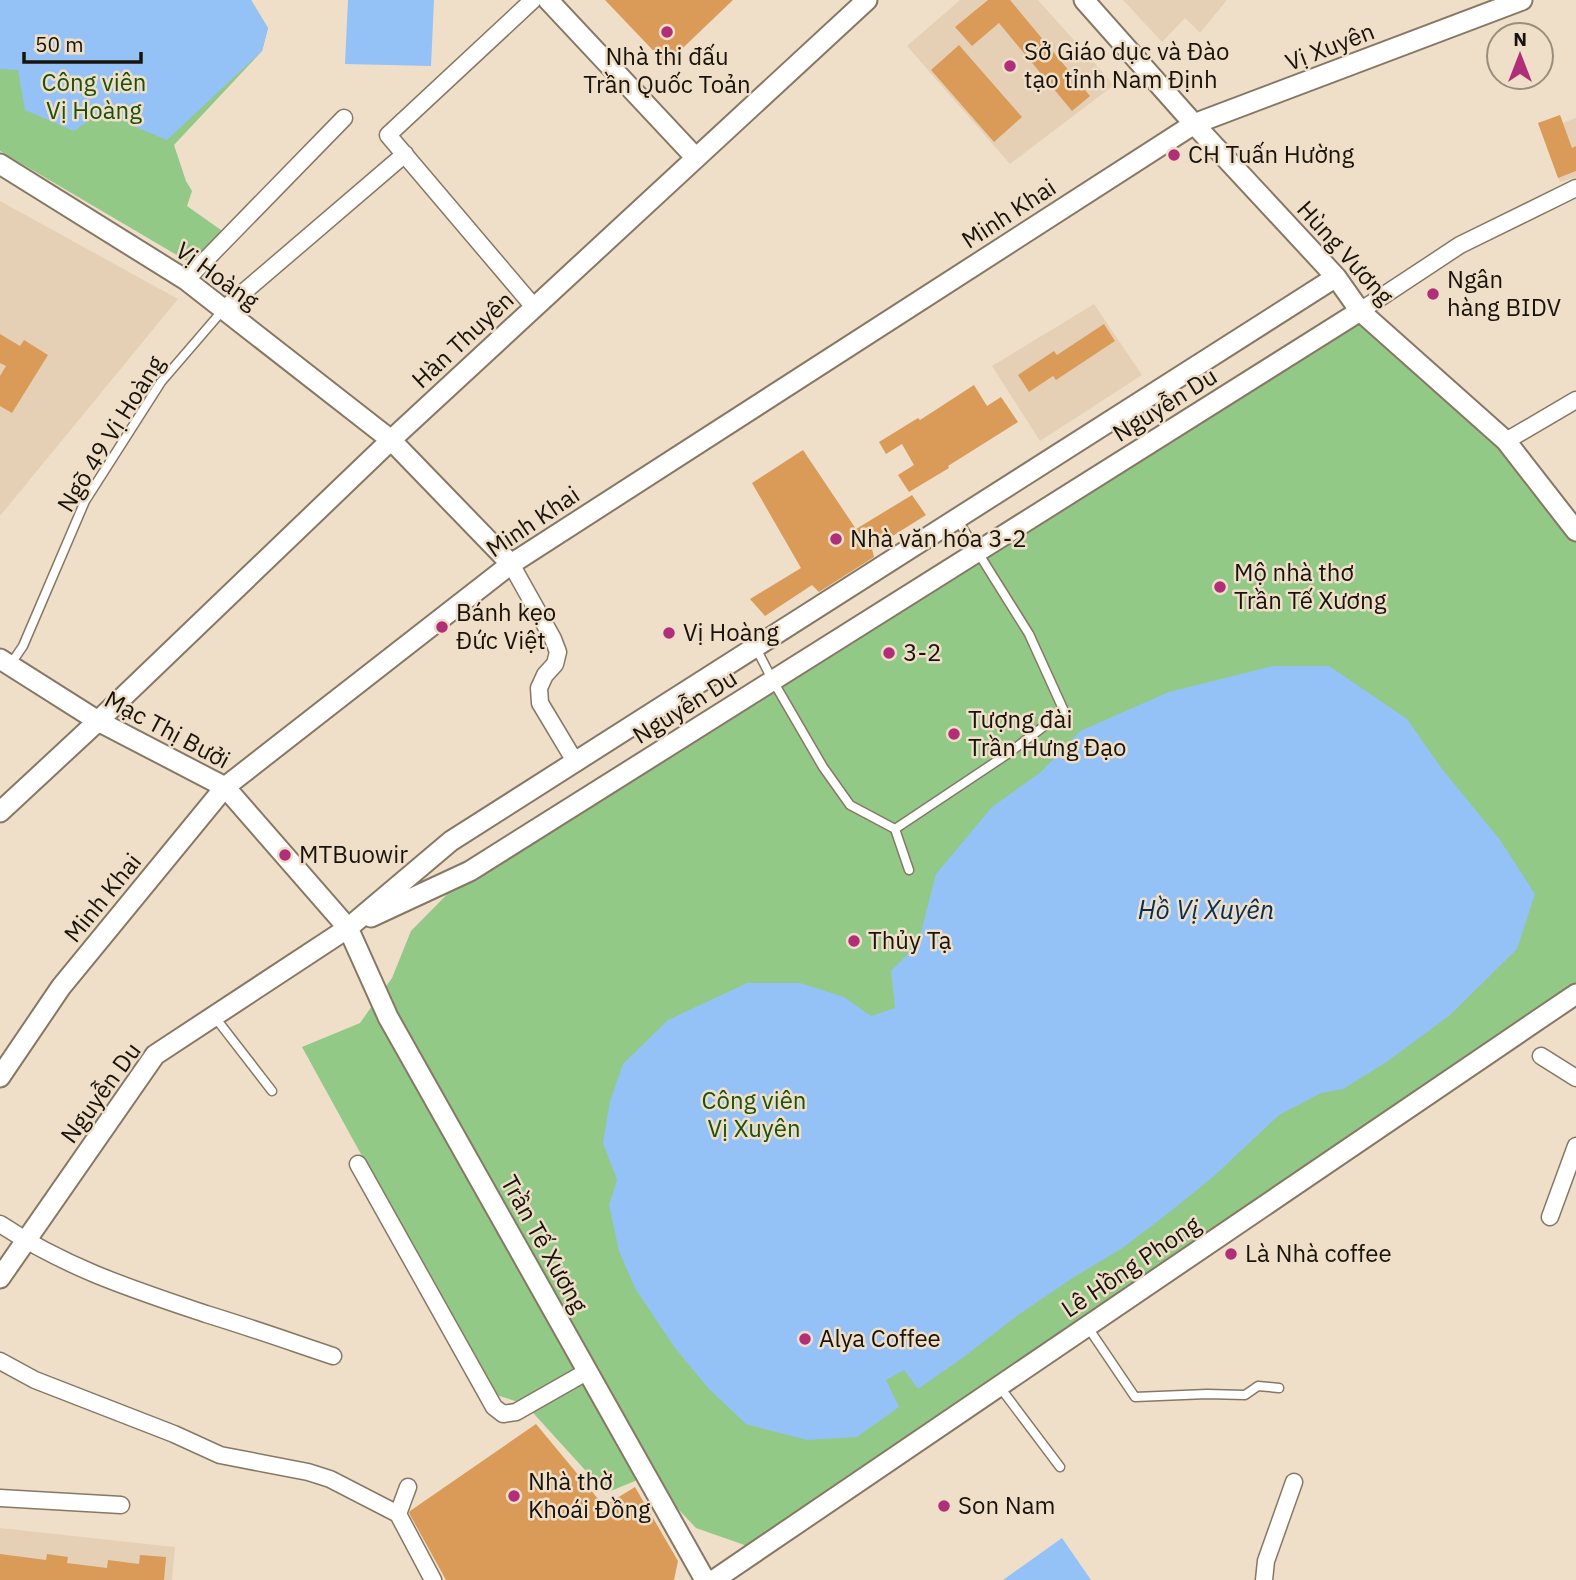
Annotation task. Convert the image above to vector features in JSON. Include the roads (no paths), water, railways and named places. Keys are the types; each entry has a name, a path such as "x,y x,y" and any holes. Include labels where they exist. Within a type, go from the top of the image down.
{"street":[{"path":"533,0 388,135 534,307"},
{"path":"548,0 696,158"},
{"name":"Hàn Thuyên","path":"0,812 391,440 866,0"},
{"name":"Hùng Vương","path":"1084,0 1336,277 1360,312 1506,441 1576,531"},
{"name":"Vị Xuyên","path":"1194,124 1522,0"},
{"path":"186,280 344,118"},
{"name":"Minh Khai","path":"0,1077 61,987 225,788 511,564 1194,124"},
{"path":"223,309 405,154"},
{"name":"Vị Hoàng","path":"0,164 186,280 391,440 511,564"},
{"path":"1360,312 1460,245 1576,188"},
{"name":"Nguyễn Du","path":"0,1278 155,1055 348,928 451,841 1336,277"},
{"name":"Nguyễn Du","path":"348,928 470,871 1360,312"},
{"path":"1506,441 1576,400"},
{"path":"511,564 558,652 555,664 545,675 539,688 540,703 576,763"},
{"name":"Mạc Thị Bưởi","path":"5,662 98,721 225,788 348,928"},
{"name":"Trần Tế Xương","path":"348,928 388,1017 705,1580"},
{"name":"Lê Hồng Phong","path":"714,1580 1576,994"},
{"path":"1541,1056 1576,1078"},
{"path":"1550,1217 1576,1146"},
{"path":"358,1164 494,1407 503,1415 516,1412 588,1371"},
{"path":"0,1224 70,1264 110,1281 333,1356"},
{"path":"0,1361 35,1380 174,1434 220,1455 308,1472 330,1479 398,1514 433,1580"},
{"path":"1264,1580 1266,1561 1294,1482"},
{"path":"398,1514 408,1487"},
{"path":"0,1498 121,1505"}],"lane":[{"name":"Ngõ 49 Vị Hoàng","path":"5,662 23,646 85,501 161,382 223,309"},
{"path":"895,829 1006,755 1063,711 1029,634 957,519"},
{"path":"756,648 823,767 850,805 895,829 909,870"},
{"path":"214,1016 272,1091"},
{"path":"1087,1326 1135,1397 1245,1395 1258,1386 1279,1388"},
{"path":"999,1386 1060,1467"}],"water":[{"name":"Công viên Vị Hoàng","path":"0,0 251,0 268,28 262,51 167,140 133,126 104,109 74,131 25,110 18,70 0,69"},
{"path":"348,0 434,0 431,66 345,64"},
{"name":"Hồ Vị Xuyên","path":"1273,666 1329,666 1407,719 1442,769 1500,840 1535,894 1517,949 1450,1015 1388,1061 1343,1089 1321,1093 1279,1115 1213,1177 1162,1218 1121,1249 1018,1315 918,1389 904,1370 886,1380 899,1407 857,1437 807,1440 746,1424 709,1389 675,1348 635,1288 619,1251 609,1205 617,1180 603,1143 610,1101 623,1064 668,1020 747,983 800,983 844,997 871,1016 895,1008 891,971 918,944 936,874 992,807 1041,772 1080,731 1169,692"},
{"path":"1062,1538 1091,1580 1003,1580"}],"place":[{"name":"Nhà thi đấu Trần Quốc Toản","path":"667,32"},
{"name":"Sở Giáo dục và Đào tạo tỉnh Nam Định","path":"1010,66"},
{"name":"CH Tuấn Hường","path":"1174,155"},
{"name":"Ngân hàng BIDV","path":"1433,294"},
{"name":"Nhà văn hóa 3-2","path":"836,539"},
{"name":"Mộ nhà thơ Trần Tế Xương","path":"1220,587"},
{"name":"Bánh kẹo Đức Việt","path":"442,627"},
{"name":"Vị Hoàng","path":"669,633"},
{"name":"3-2","path":"889,653"},
{"name":"Tượng đài Trần Hưng Đạo","path":"954,734"},
{"name":"MTBuowir","path":"285,855"},
{"name":"Thủy Tạ","path":"854,941"},
{"name":"Là Nhà coffee","path":"1231,1254"},
{"name":"Alya Coffee","path":"805,1339"},
{"name":"Nhà thờ Khoái Đồng","path":"514,1496"},
{"name":"Son Nam","path":"944,1506"}],"park label":[{"name":"Công viên Vị Xuyên","path":"754,1115"}]}
